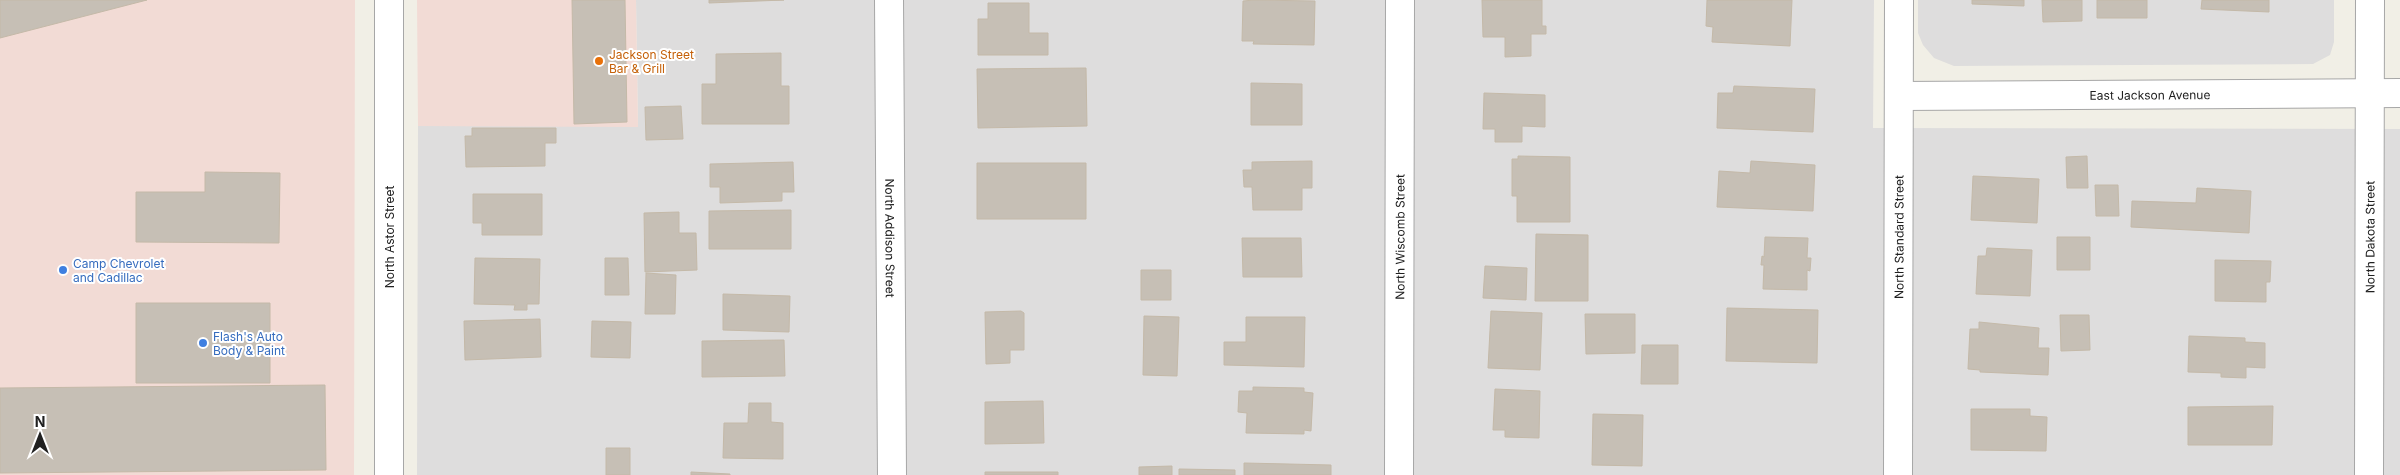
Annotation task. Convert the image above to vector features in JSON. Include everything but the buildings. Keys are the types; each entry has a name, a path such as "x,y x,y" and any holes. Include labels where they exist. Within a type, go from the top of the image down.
{"street":[{"name":"North Astor Street","path":"389,0 389,475"},
{"name":"North Addison Street","path":"889,0 892,475"},
{"name":"North Wiscomb Street","path":"1399,475 1400,0"},
{"name":"North Standard Street","path":"1898,475 1899,0"},
{"name":"North Dakota Street","path":"2369,475 2370,0"},
{"name":"East Jackson Avenue","path":"1899,96 2400,93"}],"shaded area":[{"name":"Camp Chevrolet and Cadillac","path":"0,0 355,0 354,475 0,475"},
{"path":"417,0 636,0 638,127 418,126"},
{"path":"636,0 1874,0 1873,128 2400,129 2400,475 417,475 418,126 638,126"},
{"path":"1918,0 2334,0 2334,42 2330,55 2313,64 1954,66 1934,58 1923,45 1918,33"}],"place":[{"name":"Jackson Street Bar & Grill","path":"599,61"},
{"name":"Camp Chevrolet and Cadillac","path":"63,270"},
{"name":"Flash's Auto Body & Paint","path":"203,343"}]}
